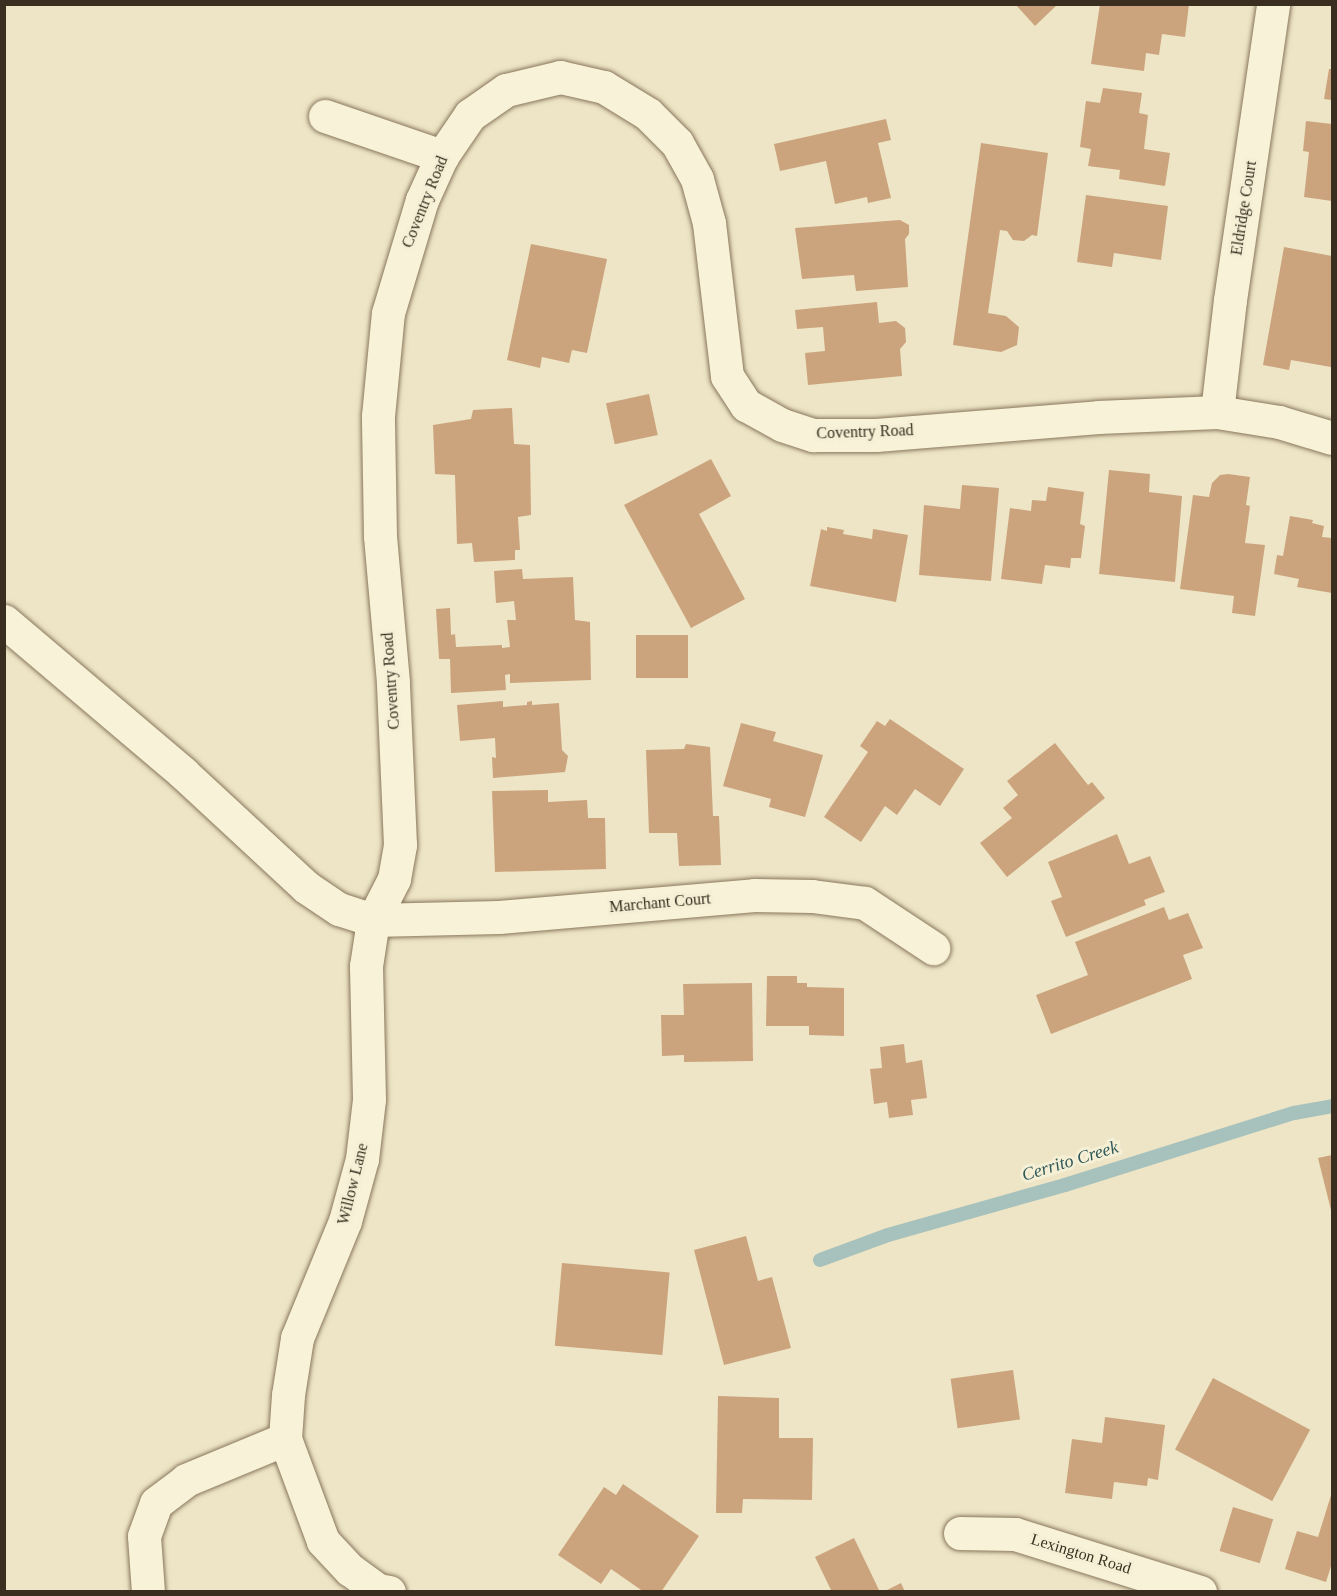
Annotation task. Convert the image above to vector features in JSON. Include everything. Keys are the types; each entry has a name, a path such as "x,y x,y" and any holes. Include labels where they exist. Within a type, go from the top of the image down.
{"street":[{"name":"Eldridge Court","path":"1217,412 1230,300 1273,4"},
{"name":"Coventry Road","path":"373,920 394,879 400,845 393,682 380,536 378,416 388,313 419,210 441,156 470,115 506,90 560,77 604,87 648,114 677,142 697,179 709,223 726,375 746,405 782,425 813,435 876,435 1098,417 1217,412 1279,422 1332,438"},
{"path":"325,116 441,156"},
{"path":"4,621 183,774 306,887 339,909 373,920"},
{"name":"Marchant Court","path":"373,920 499,917 754,895 812,896 865,903 933,948"},
{"name":"Willow Lane","path":"285,1439 288,1395 297,1338 345,1221 362,1159 369,1099 366,966 373,920"},
{"path":"148,1592 144,1536 156,1503 186,1480 285,1439 323,1541 350,1570 378,1590 389,1592"},
{"name":"Lexington Road","path":"960,1533 1015,1534 1200,1592"}],"building":[{"path":"1015,4 1058,4 1035,26"},
{"path":"1100,4 1189,4 1185,37 1162,34 1159,55 1146,53 1144,71 1091,64"},
{"path":"1329,69 1332,69 1332,100 1324,99"},
{"path":"1103,88 1142,93 1139,113 1148,115 1144,149 1170,153 1165,186 1119,179 1120,170 1088,166 1091,149 1080,147 1086,101 1100,103"},
{"path":"886,119 891,140 878,143 891,198 868,203 867,197 835,204 826,161 780,171 774,144"},
{"path":"1306,121 1332,124 1332,201 1304,197 1309,152 1303,151"},
{"path":"981,143 1048,153 1037,236 1032,235 1024,241 1013,240 1007,231 1000,230 988,313 1006,316 1019,327 1017,345 1001,352 953,345"},
{"path":"1086,195 1168,206 1161,260 1114,253 1112,267 1077,262"},
{"path":"900,220 909,225 909,234 905,239 908,287 856,291 854,275 802,279 795,228"},
{"path":"531,244 607,259 587,353 572,350 569,363 542,357 540,368 507,360"},
{"path":"1284,247 1332,256 1331,367 1291,360 1289,370 1263,365"},
{"path":"877,302 879,323 896,321 905,328 906,342 900,349 902,376 808,385 805,353 825,351 823,327 797,329 795,310"},
{"path":"649,394 658,435 615,444 606,403"},
{"path":"512,408 514,444 530,445 531,515 518,517 520,550 515,550 515,560 474,562 472,543 457,544 455,475 435,474 433,425 471,419 473,410"},
{"path":"711,459 731,496 699,514 745,599 691,628 624,505"},
{"path":"1109,470 1150,474 1149,492 1182,496 1175,582 1099,574"},
{"path":"1220,475 1250,477 1246,505 1250,506 1245,543 1265,545 1255,616 1232,613 1234,596 1180,589 1193,495 1209,497 1212,483"},
{"path":"962,485 999,488 991,581 919,575 924,505 960,509"},
{"path":"1048,487 1084,492 1080,524 1085,526 1081,558 1071,558 1070,568 1045,565 1042,584 1001,579 1010,508 1031,511 1032,500 1046,501"},
{"path":"1290,516 1313,520 1312,523 1324,526 1322,537 1332,538 1332,593 1297,587 1299,579 1274,574 1277,555 1283,556"},
{"path":"827,527 844,530 843,534 872,539 873,529 908,535 896,602 810,586 821,529 827,531"},
{"path":"522,569 523,579 573,577 575,620 590,622 591,680 510,683 510,674 505,675 506,690 451,693 450,659 439,659 436,609 450,608 451,635 455,634 456,647 502,645 502,648 510,647 507,620 516,620 514,601 496,603 494,571"},
{"path":"636,635 688,635 688,678 636,678"},
{"path":"503,701 503,707 527,705 527,702 532,701 532,705 559,703 562,750 568,756 565,772 493,778 492,757 496,758 495,738 460,741 457,705"},
{"path":"890,719 964,769 940,806 915,789 897,815 885,806 861,842 824,817 868,752 860,746 877,721 885,726"},
{"path":"741,723 776,732 773,741 823,755 805,817 769,807 771,799 723,786"},
{"path":"1055,743 1088,785 1092,782 1105,798 1007,877 980,843 1012,818 1003,808 1018,795 1007,781"},
{"path":"686,744 710,747 713,816 719,816 721,865 679,866 677,833 649,833 646,750 684,749"},
{"path":"548,790 548,802 587,800 588,818 605,818 606,869 495,872 492,791"},
{"path":"1117,834 1129,864 1150,856 1165,892 1144,900 1146,905 1066,937 1051,901 1062,897 1048,862"},
{"path":"1164,907 1169,920 1188,913 1203,948 1183,955 1192,979 1051,1034 1036,995 1088,975 1075,942"},
{"path":"767,976 797,976 797,983 807,983 807,987 844,988 844,1036 809,1035 809,1026 766,1026"},
{"path":"752,983 753,1061 684,1062 684,1055 662,1056 661,1015 684,1015 683,984"},
{"path":"904,1044 906,1063 922,1060 927,1098 911,1100 913,1115 889,1118 887,1102 874,1104 870,1069 882,1068 880,1047"},
{"path":"1332,1155 1332,1214 1318,1158"},
{"path":"746,1236 758,1281 772,1277 791,1348 724,1365 694,1250"},
{"path":"562,1263 670,1272 662,1355 555,1346"},
{"path":"1013,1370 1020,1420 958,1428 951,1379"},
{"path":"1213,1378 1310,1430 1272,1501 1175,1450"},
{"path":"718,1396 779,1398 779,1438 813,1438 812,1500 743,1499 742,1513 716,1513"},
{"path":"1105,1417 1165,1425 1158,1480 1148,1478 1147,1486 1114,1482 1112,1499 1065,1493 1072,1439 1102,1443"},
{"path":"623,1484 699,1536 661,1592 644,1592 611,1569 601,1584 558,1555 604,1487 616,1495"},
{"path":"1332,1492 1332,1563 1326,1582 1285,1569 1297,1531 1318,1537"},
{"path":"1233,1507 1273,1519 1260,1563 1220,1551"},
{"path":"854,1538 880,1592 832,1592 815,1557"},
{"path":"901,1583 905,1592 883,1592"}],"waterway":[{"name":"Cerrito Creek","path":"820,1260 888,1235 1065,1185 1294,1113 1332,1106"}]}
